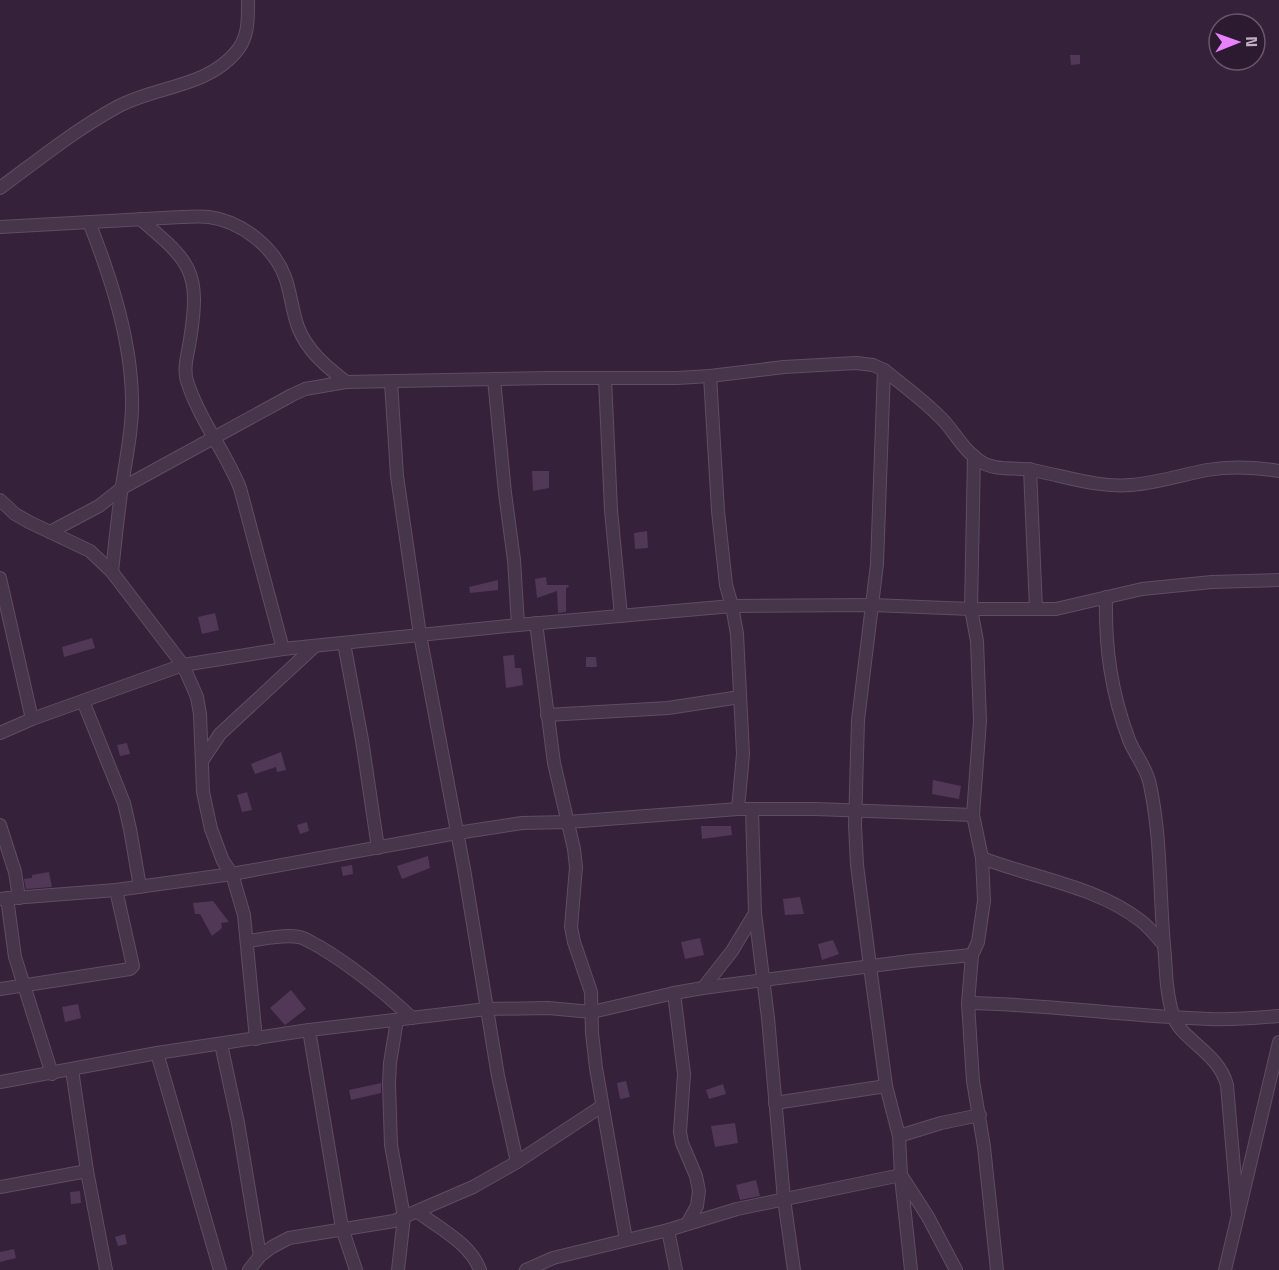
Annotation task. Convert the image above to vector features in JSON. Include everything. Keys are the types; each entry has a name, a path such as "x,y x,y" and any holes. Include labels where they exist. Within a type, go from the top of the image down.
{"street":[{"path":"0,188 59,144 119,106 151,93 185,84 224,63 243,43 247,32 248,0"},
{"path":"0,227 210,217 234,225 261,242 278,260 286,279 298,327 307,345 346,382"},
{"path":"140,219 185,262 191,276 195,293 195,310 186,373 190,388 240,488 283,649"},
{"path":"89,222 104,263 119,317 131,377 132,402 112,572"},
{"path":"50,532 99,506 122,488 305,389 346,382 710,376 784,367 856,363 884,370 943,420 974,456 984,464 1030,469 1087,482 1112,485 1140,484 1208,470 1239,467 1279,471"},
{"path":"884,370 877,564 858,720 854,810 857,865 886,1086 899,1136 911,1270"},
{"path":"710,376 717,511 726,585 736,634 743,754 738,809"},
{"path":"494,379 515,567 518,625"},
{"path":"605,379 610,488 621,616"},
{"path":"391,382 397,476 420,635 457,833 498,1076 517,1162"},
{"path":"974,456 971,609 977,641 980,732 973,815 982,858 984,901 978,942 972,955 968,1003 973,1081 980,1115 997,1270"},
{"path":"1030,469 1036,609"},
{"path":"0,500 15,514 90,551 112,572 183,665 197,698 200,714 203,792 211,829 223,861 232,874 241,900 248,941 256,1039"},
{"path":"0,578 32,719"},
{"path":"0,733 32,719 183,665 283,649 732,606 872,605 971,609 1056,609 1142,589 1173,585 1279,580"},
{"path":"1106,597 1105,629 1110,673 1130,741 1150,783 1160,855 1163,944 1173,1017 1181,1028 1217,1062 1224,1073 1238,1215"},
{"path":"536,623 559,791 568,822 576,867 571,927 588,981 592,1033 602,1106 626,1240"},
{"path":"344,643 362,740 378,848"},
{"path":"201,762 220,734 315,646"},
{"path":"547,715 668,708 740,697"},
{"path":"83,701 124,803 140,887"},
{"path":"8,898 116,890 232,874 457,833 522,824 738,809 854,810 973,815"},
{"path":"752,810 755,913 784,1199 794,1270"},
{"path":"0,825 15,872 8,898 15,957 52,1074"},
{"path":"982,858 1072,888 1123,909 1142,922 1163,944"},
{"path":"0,990 130,969 133,966 116,890"},
{"path":"703,988 732,951 755,913"},
{"path":"248,941 291,936 304,938 337,957 412,1018"},
{"path":"0,1082 157,1053 309,1030 487,1009 548,1008 592,1012 703,988 972,955"},
{"path":"674,993 684,1074 680,1132 699,1191 697,1206 687,1224"},
{"path":"968,1003 1021,1004 1173,1017 1224,1019 1279,1016"},
{"path":"397,1020 390,1063 389,1120 391,1145 404,1217 398,1270"},
{"path":"309,1030 342,1228 356,1270"},
{"path":"1225,1270 1279,1042"},
{"path":"221,1044 260,1256"},
{"path":"157,1053 220,1270"},
{"path":"72,1070 87,1171 106,1270"},
{"path":"775,1103 886,1086"},
{"path":"249,1270 260,1256 289,1238 342,1228 385,1224 473,1187 517,1162 602,1106"},
{"path":"899,1136 941,1123 980,1115"},
{"path":"0,1187 87,1171"},
{"path":"526,1270 553,1258 668,1230 737,1209 901,1175"},
{"path":"901,1175 956,1270"},
{"path":"418,1212 464,1246 475,1257 480,1270"},
{"path":"668,1230 676,1270"}],"building":[{"path":"1070,55 1080,55 1080,64 1071,65"},
{"path":"532,471 549,471 549,488 533,491"},
{"path":"647,531 648,548 635,549 634,533"},
{"path":"546,577 547,585 568,585 566,612 558,613 557,591 537,598 535,579"},
{"path":"498,580 498,590 470,593 469,587"},
{"path":"215,613 219,630 202,634 198,617"},
{"path":"92,638 95,648 64,657 62,647"},
{"path":"514,655 515,668 521,668 523,685 506,688 503,656"},
{"path":"586,657 596,657 597,667 586,667"},
{"path":"127,743 130,754 120,756 117,745"},
{"path":"281,752 286,770 277,772 276,767 255,774 251,764"},
{"path":"933,780 961,786 959,799 932,794"},
{"path":"247,792 252,810 242,812 237,795"},
{"path":"307,822 309,831 300,834 297,825"},
{"path":"701,826 731,826 732,835 702,839"},
{"path":"428,856 430,868 402,879 397,866"},
{"path":"352,865 353,874 343,876 341,867"},
{"path":"49,872 52,887 26,889 24,879"},
{"path":"800,897 804,914 785,915 783,899"},
{"path":"213,901 229,922 221,923 222,928 212,936 200,914 195,914 193,903"},
{"path":"700,938 704,955 685,959 681,942"},
{"path":"833,940 839,954 822,960 818,944"},
{"path":"291,990 306,1009 285,1025 270,1008"},
{"path":"78,1004 81,1018 65,1022 62,1007"},
{"path":"626,1081 630,1097 620,1099 617,1083"},
{"path":"381,1083 381,1093 351,1100 349,1090"},
{"path":"723,1084 726,1094 709,1099 706,1090"},
{"path":"735,1123 738,1143 715,1147 711,1126"},
{"path":"756,1180 760,1196 740,1200 736,1185"},
{"path":"80,1191 81,1203 71,1204 70,1192"},
{"path":"125,1234 127,1244 118,1246 115,1237"},
{"path":"14,1249 16,1258 0,1262 0,1252"}]}
